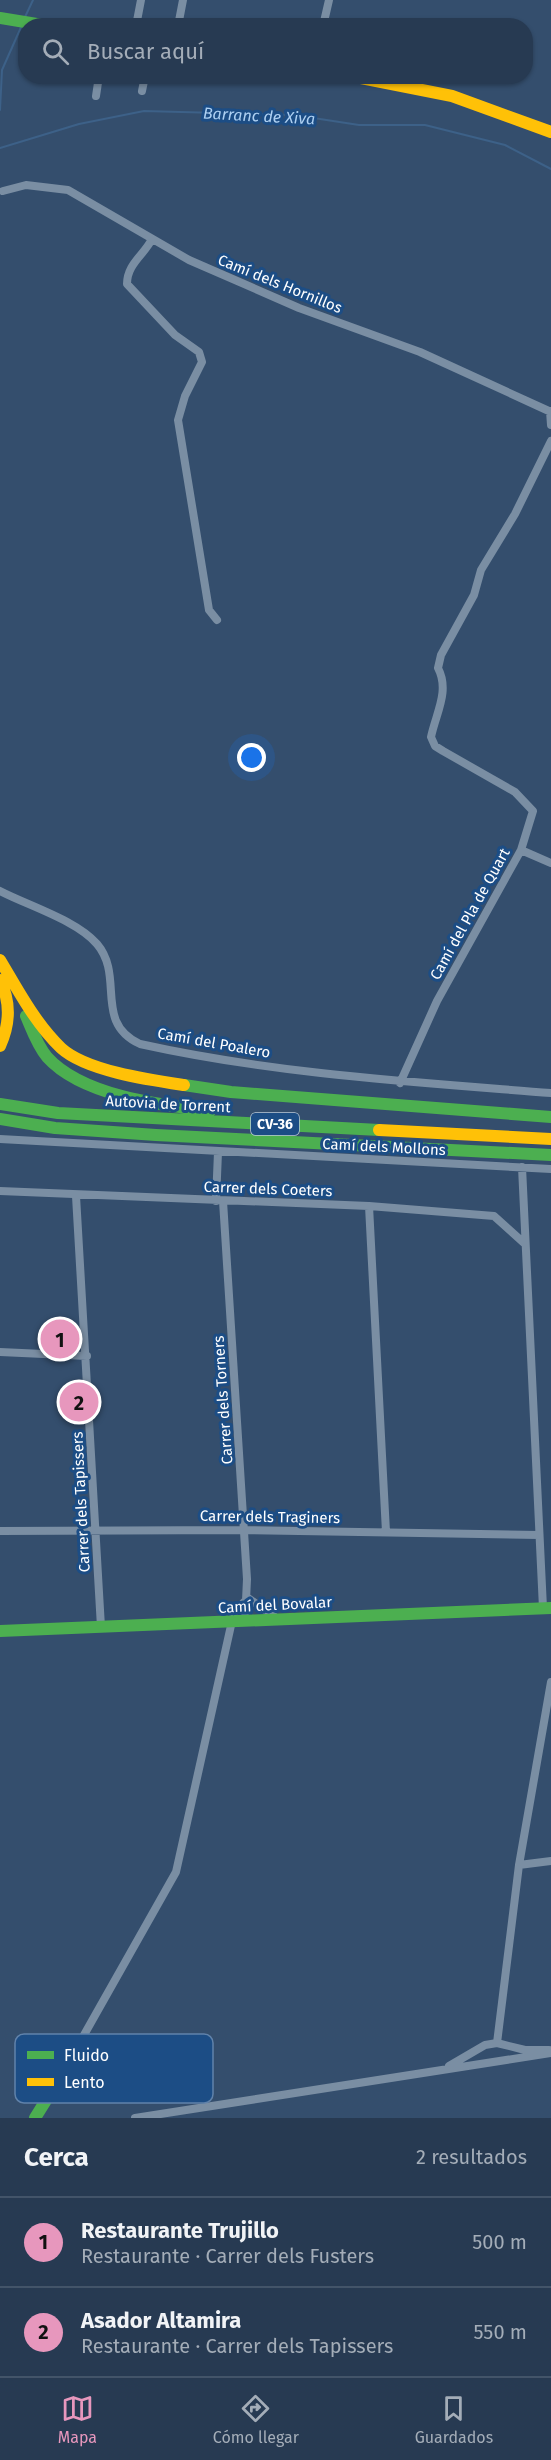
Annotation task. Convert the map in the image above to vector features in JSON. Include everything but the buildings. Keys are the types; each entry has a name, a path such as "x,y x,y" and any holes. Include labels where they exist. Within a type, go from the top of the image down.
{"main road":[{"path":"0,18 18,21"},
{"path":"391,84 452,96 551,132"},
{"path":"0,961 37,1020 62,1049 90,1064 157,1081 231,1092 551,1117"},
{"path":"0,961 48,1058 74,1078 108,1092 193,1109 362,1124 395,1131"},
{"path":"0,980 9,1011 6,1035 0,1046"},
{"name":"Autovia de Torrent","path":"0,1104 58,1113 551,1139"},
{"name":"Autovia de Torrent","path":"0,1119 55,1128 156,1135 551,1155"},
{"path":"0,1126 66,1134 130,1138 156,1135"},
{"name":"Camí del Bovalar","path":"0,1631 547,1608"},
{"path":"35,2118 44,2103"},
{"path":"46,2118 51,2103"}],"street":[{"path":"138,18 141,0"},
{"path":"180,18 183,0"},
{"path":"325,18 329,0"},
{"path":"96,96 98,84"},
{"path":"142,91 143,84"},
{"name":"Camí dels Hornillos","path":"3,191 27,185 68,190 189,260 299,308 420,352 550,412"},
{"path":"152,239 147,250 130,268 127,284 175,335 199,352 202,362 185,396 178,420 209,610 217,620"},
{"path":"550,412 551,425"},
{"name":"Camí del Pla de Quart","path":"400,1083 437,1001 521,850 533,811 515,792 435,746 431,737 444,689 444,680 438,668 441,655 470,605 481,570 514,514 551,441"},
{"path":"521,850 551,863"},
{"name":"Camí del Poalero","path":"0,891 76,928 97,944 108,963 113,1016 120,1029 134,1041 239,1063 400,1083 551,1093"},
{"name":"Camí dels Mollons","path":"0,1139 551,1169"},
{"name":"Carrer dels Torners","path":"218,1152 248,1598"},
{"path":"522,1167 539,1535 547,1608"},
{"name":"Carrer dels Coeters","path":"0,1191 76,1196 369,1206 494,1216 524,1243"},
{"name":"Carrer dels Tapissers","path":"76,1196 101,1627"},
{"path":"369,1206 386,1532"},
{"path":"0,1352 87,1356"},
{"name":"Carrer dels Traginers","path":"0,1531 244,1530 539,1535"},
{"path":"85,2034 176,1872 239,1622 234,1612 248,1598 279,1620"},
{"path":"497,2043 519,1865 551,1682"},
{"path":"519,1865 551,1861"},
{"path":"440,2070 485,2045 497,2043 525,2050 551,2052"},
{"path":"135,2118 551,2052"}],"waterway":[{"path":"25,17 33,0"},
{"path":"0,110 2,70 18,34"},
{"name":"Barranc de Xiva","path":"0,148 79,124 144,111 294,115 359,125 425,125 505,145 551,169"}],"traffic: fast":[{"path":"0,18 18,21"},
{"path":"26,1016 47,1057 80,1081 101,1090 146,1102 210,1111"},
{"path":"184,1085 231,1092 551,1117"},
{"path":"0,1104 58,1113 379,1130"},
{"path":"0,1119 55,1128 156,1135 551,1155"},
{"path":"0,1631 551,1608"},
{"path":"35,2118 44,2103"}],"traffic: slow":[{"path":"391,84 452,96 551,132"},
{"path":"0,960 43,1028 61,1048 72,1056 86,1063 119,1073 184,1085"},
{"path":"0,980 6,996 8,1013 6,1030 0,1046"},
{"path":"379,1130 551,1139"}],"place":[{"name":"Restaurante Trujillo","path":"60,1339"},
{"name":"Asador Altamira","path":"79,1402"}]}
